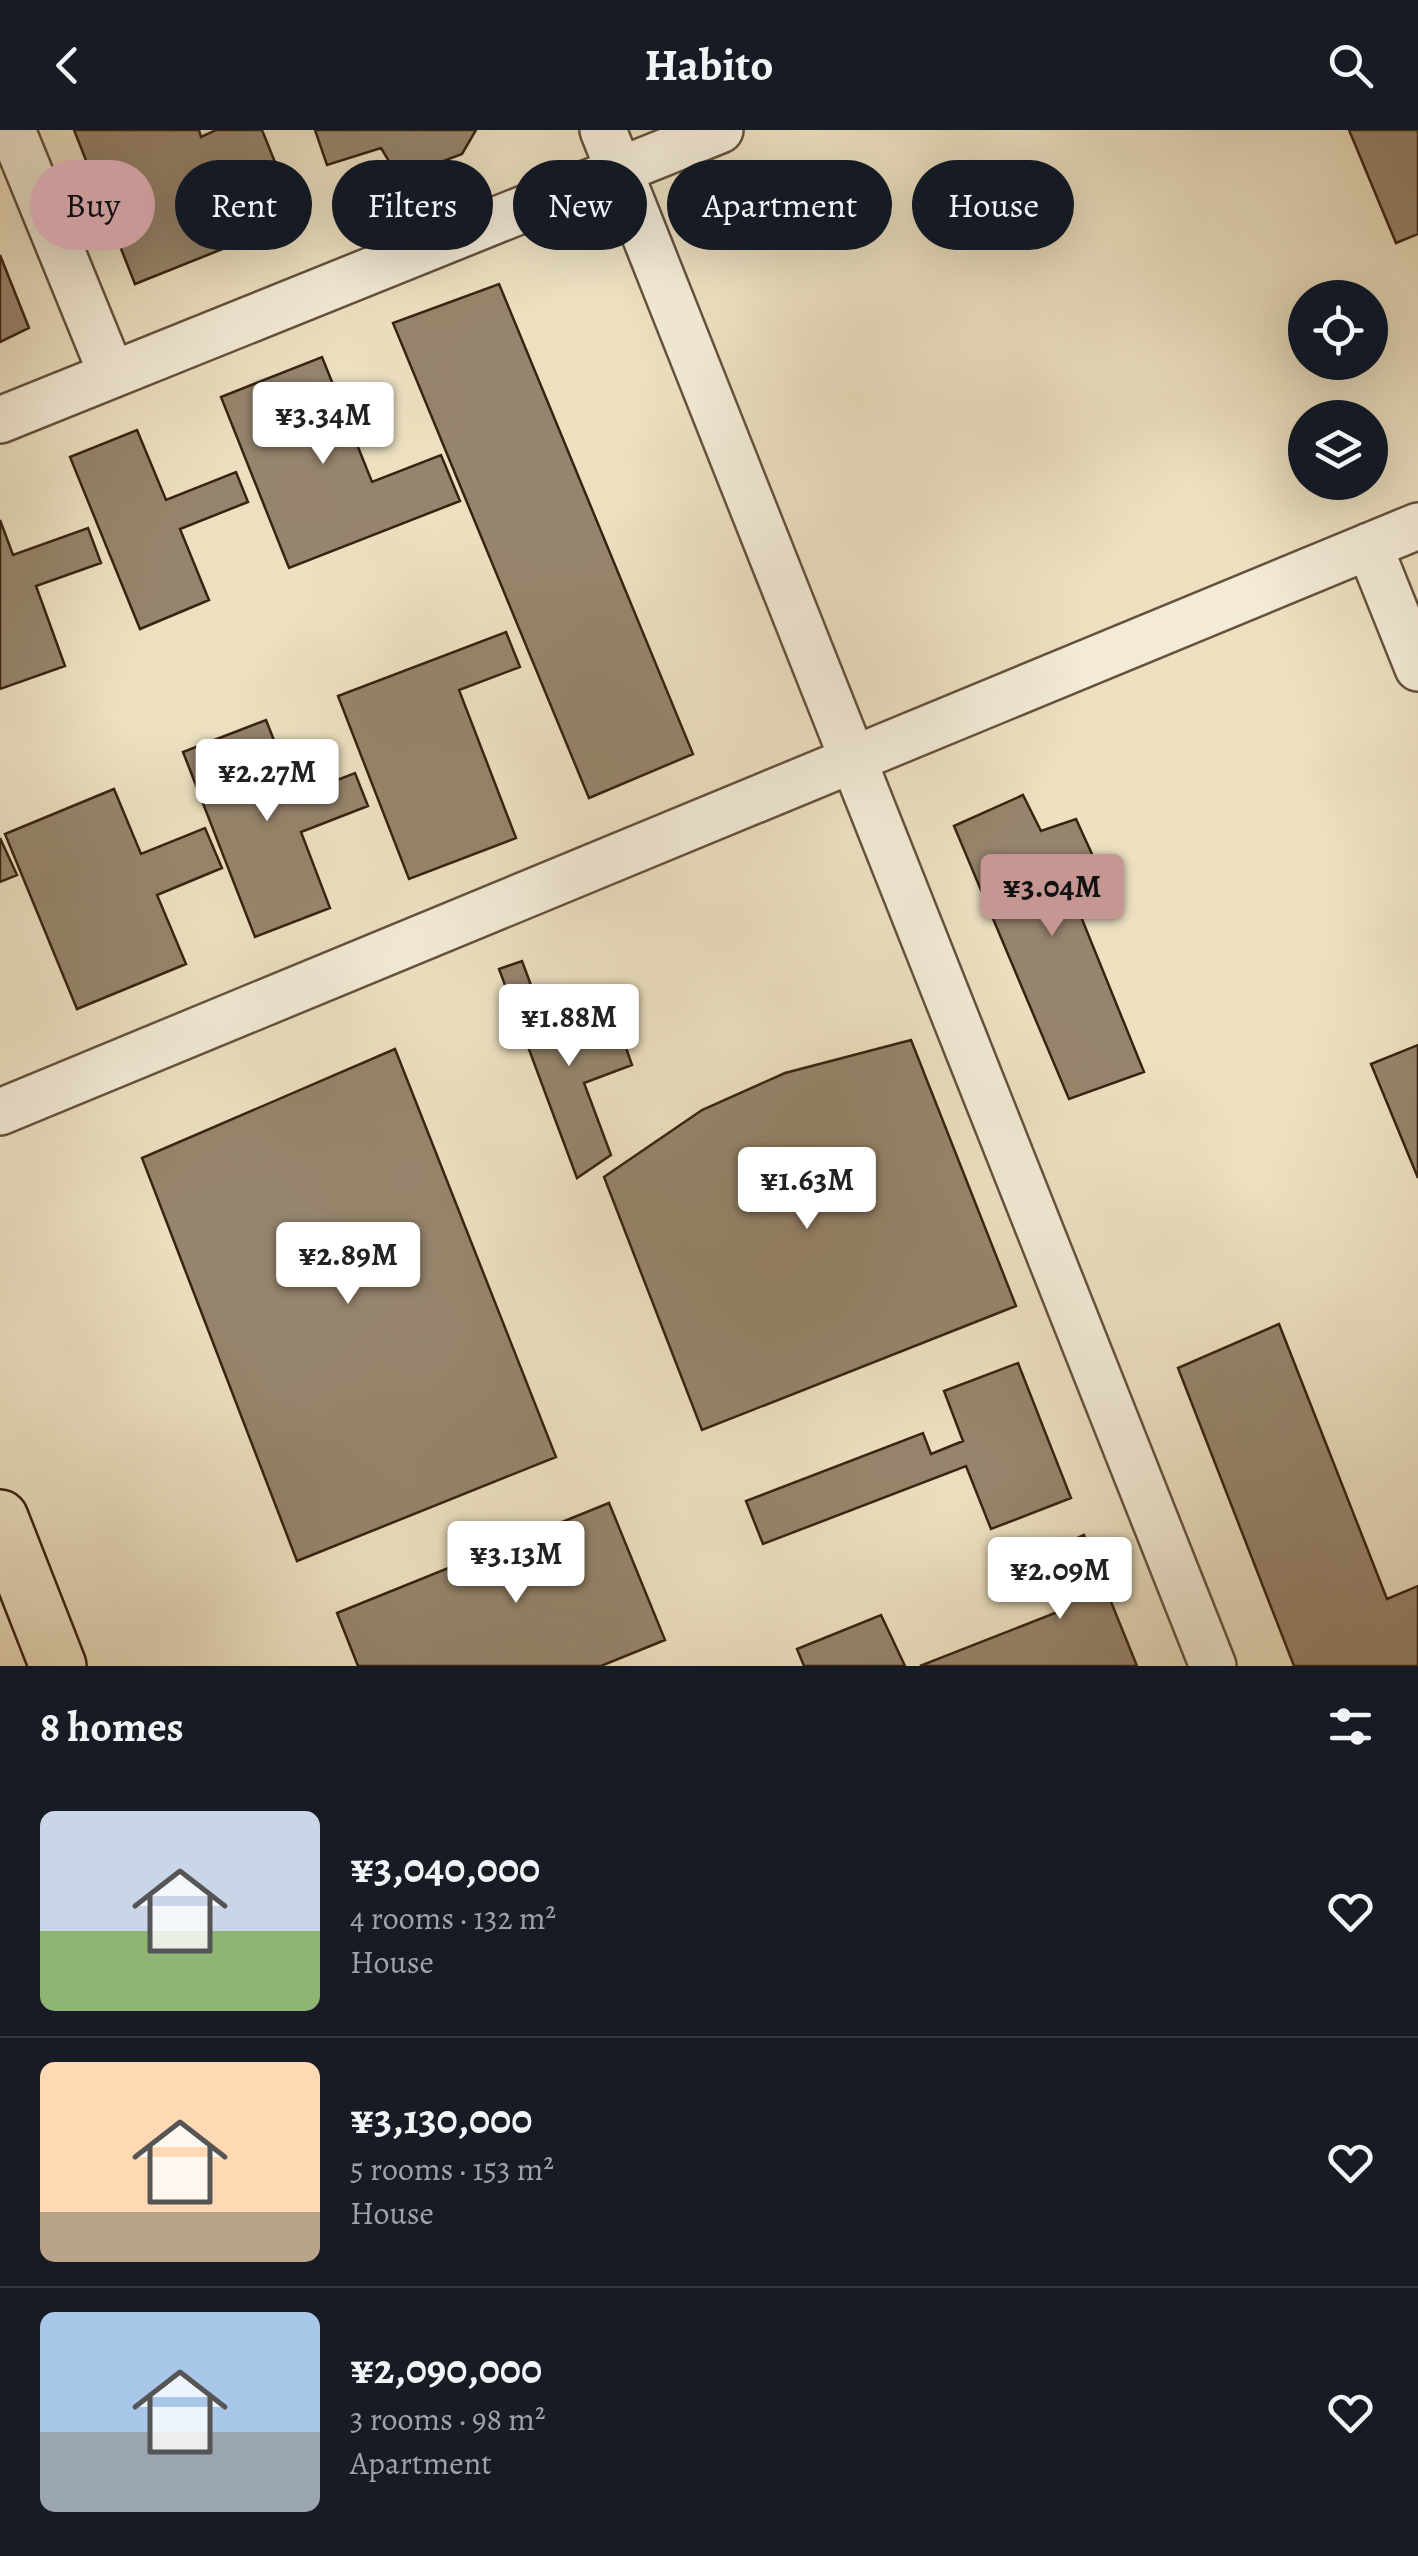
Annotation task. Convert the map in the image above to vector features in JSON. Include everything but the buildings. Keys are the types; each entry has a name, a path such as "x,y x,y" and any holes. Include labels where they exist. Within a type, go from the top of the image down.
{"main road":[{"path":"0,1518 58,1666"},
{"path":"0,1612 21,1666"}],"street":[{"path":"12,130 112,374"},
{"path":"0,420 112,374 611,150 720,130"},
{"path":"611,150 1213,1666"},
{"path":"0,1112 1418,526"},
{"path":"1369,546 1418,668"}]}
